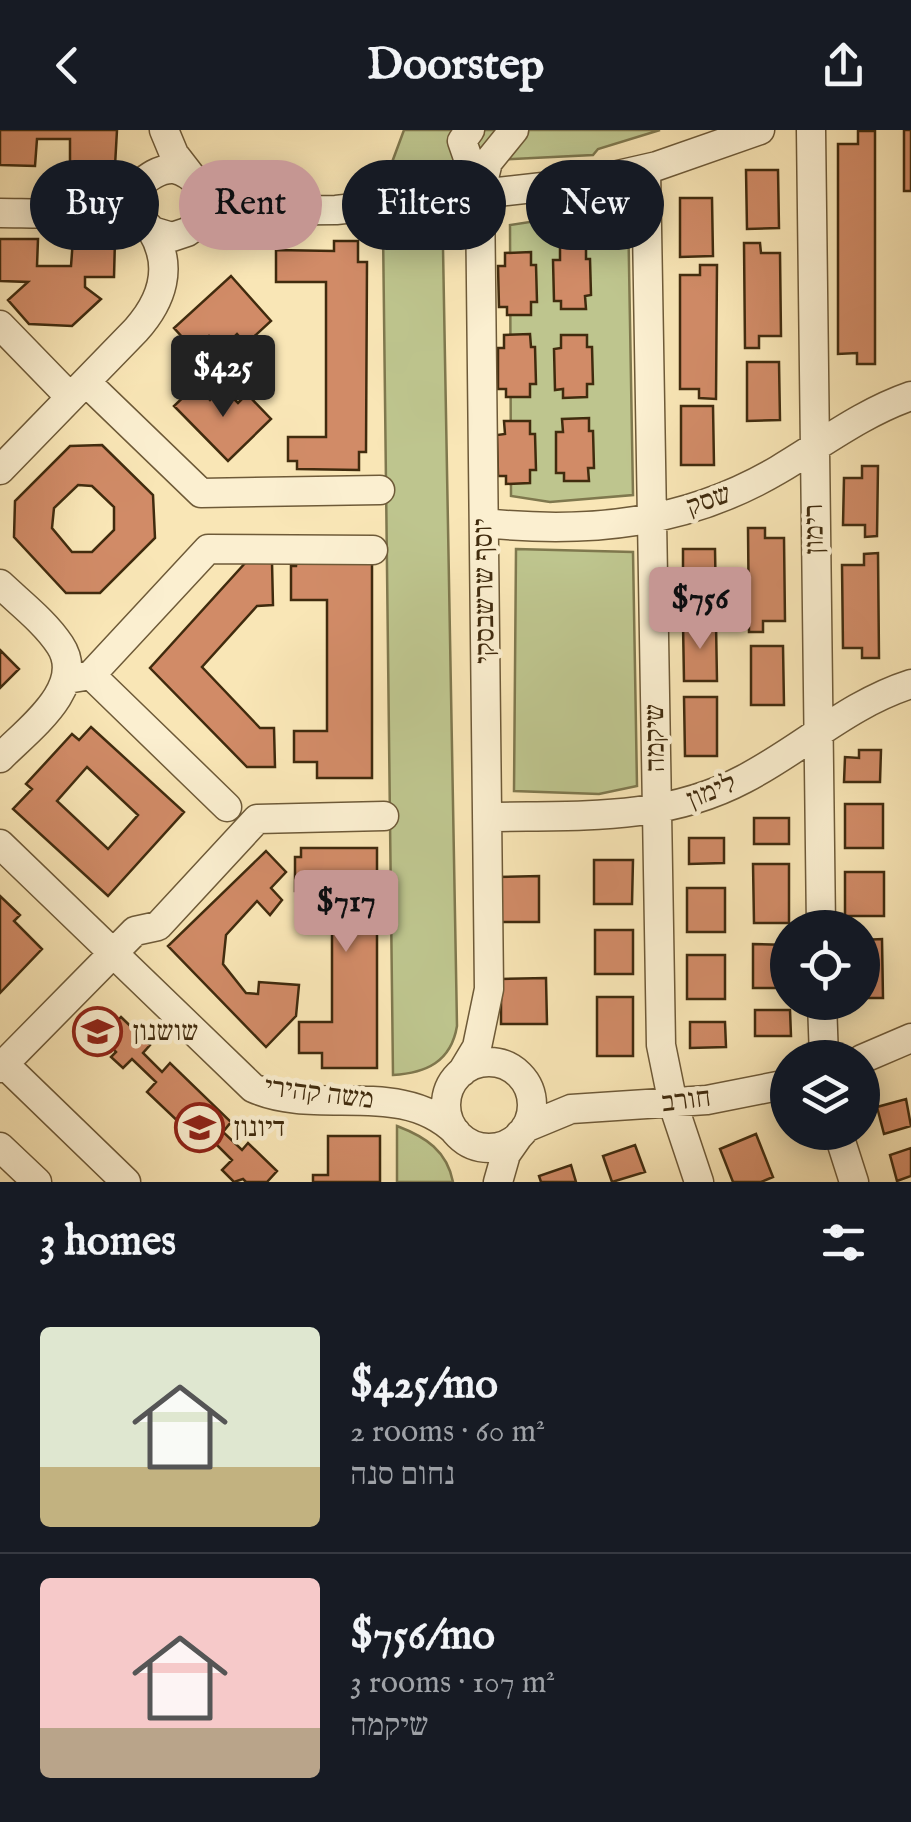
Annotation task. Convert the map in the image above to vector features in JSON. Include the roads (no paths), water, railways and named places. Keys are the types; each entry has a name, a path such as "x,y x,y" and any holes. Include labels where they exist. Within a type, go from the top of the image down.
{"street":[{"path":"164,130 179,160"},
{"path":"159,161 164,130"},
{"path":"468,160 462,141 470,130"},
{"path":"490,160 514,130"},
{"path":"664,163 760,130"},
{"name":"רימון","path":"811,130 820,910"},
{"path":"0,213 30,213"},
{"path":"0,470 146,318 159,298 164,275 179,242"},
{"path":"159,247 164,275"},
{"name":"יוסף שרשבסקי","path":"481,250 489,988 500,1041 521,1077"},
{"name":"שיקמה","path":"647,250 661,1044 673,1104 699,1182"},
{"path":"0,325 201,493 380,490"},
{"name":"שסק","path":"484,523 591,528 690,510 737,492 867,414 911,396"},
{"path":"0,758 208,549 373,550"},
{"path":"0,584 60,643 79,677 227,807"},
{"name":"לימון","path":"487,817 611,816 696,800 765,768 867,701 911,684"},
{"path":"126,1182 2,1066 134,931 158,926 257,819 384,816"},
{"name":"משה קהירי","path":"0,844 253,1088 278,1096 399,1103 429,1112 459,1135"},
{"name":"יוסף שרשבסקי","path":"457,1077 477,1046 489,988"},
{"path":"880,1051 911,1038"},
{"path":"486,1182 446,1108 457,1077 486,1062 500,1063 521,1077 532,1108 506,1154 498,1182"},
{"name":"משה קהירי","path":"399,1103 433,1096 457,1077"},
{"name":"חורב","path":"521,1077 542,1093 584,1108"},
{"name":"חורב","path":"523,1130 547,1116 584,1108 673,1104 770,1087"},
{"path":"459,1135 472,1144 492,1147 511,1142 523,1130"},
{"path":"0,1147 38,1182"},
{"path":"844,1150 854,1182"}],"place":[{"name":"שושנון","path":"98,1032"},
{"name":"דיונון","path":"199,1128"}]}
